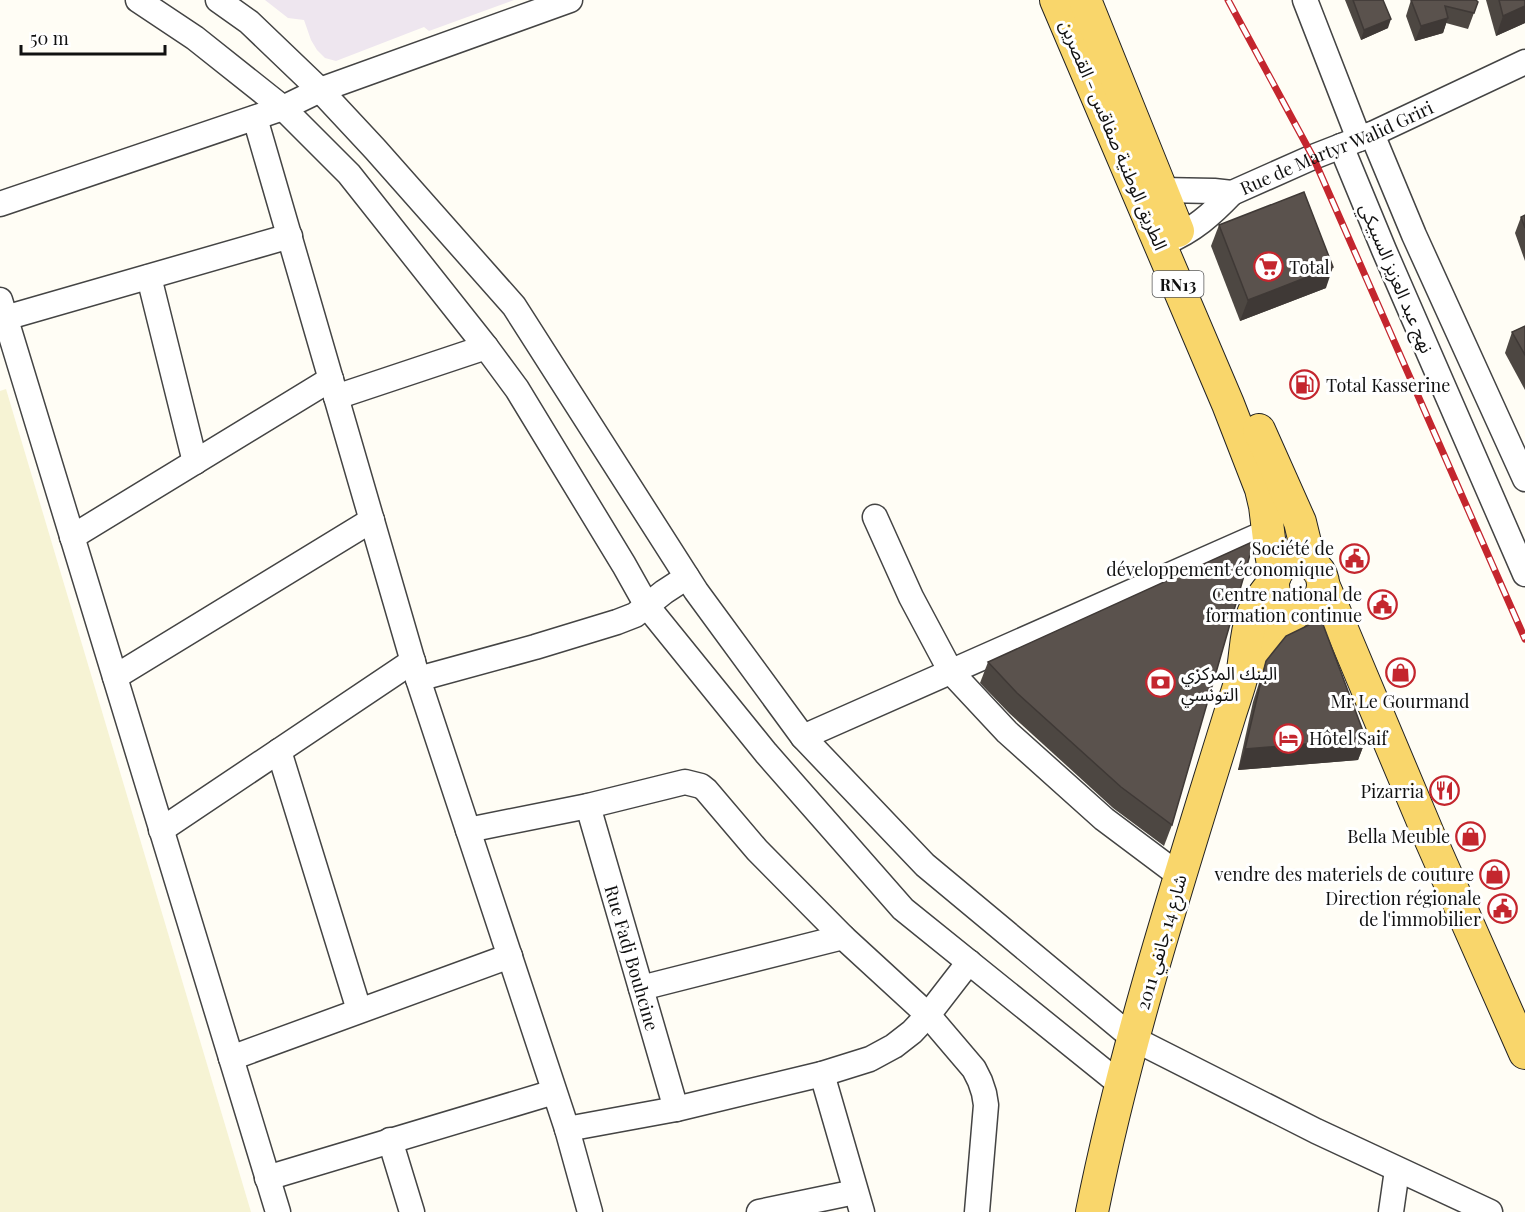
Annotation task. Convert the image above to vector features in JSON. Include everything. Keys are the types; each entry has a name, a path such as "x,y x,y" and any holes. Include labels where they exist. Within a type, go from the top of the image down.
{"main road":[{"name":"الطريق الوطنية صفاقس - القصرين","path":"1056,0 1151,194 1170,240 1228,404 1261,489 1269,531 1274,579"},
{"name":"الطريق الوطنية صفاقس - القصرين","path":"1085,0 1151,194"},
{"name":"الطريق الوطنية صفاقس - القصرين","path":"1170,240 1235,376 1299,522 1317,573 1429,836 1525,1053"},
{"path":"1274,579 1280,568 1294,561 1302,561 1317,573 1322,592 1313,606 1302,610"},
{"name":"RN13","path":"1274,579 1274,591 1282,605 1290,609 1302,610"},
{"name":"شارع 14 جانفي 2011","path":"1092,1212 1120,1084 1180,876 1242,675 1252,617 1274,579"},
{"name":"الطريق الوطنية صفاقس - القصرين","path":"1302,610 1317,615 1326,622 1351,652"},
{"name":"شارع 14 جانفي 2011","path":"1242,675 1267,642 1302,610"}],"street":[{"path":"138,0 195,38 283,108 349,174 517,389 647,606 765,753 903,909 1120,1084"},
{"path":"218,0 249,22 320,90 375,148 514,306 687,577 803,737 925,865 1134,1039 1397,1170 1456,1205 1490,1212"},
{"path":"0,204 283,108 320,90 570,0"},
{"name":"نهج عبد العزيز السبيكي","path":"1305,0 1357,140 1384,250 1524,571"},
{"name":"Rue de Martyr Walid Griri","path":"1151,194 1214,190 1232,193 1357,140 1525,62"},
{"path":"255,118 415,670 567,1130 590,1212"},
{"name":"نهج عبد العزيز السبيكي","path":"1357,140 1414,235 1525,479"},
{"path":"1170,240 1210,215 1232,193"},
{"path":"278,1212 72,537 9,365 3,309 149,277 290,236"},
{"path":"149,277 195,462"},
{"path":"72,537 195,462 334,388 486,347"},
{"path":"875,518 911,597 951,672 1007,732 1104,819 1180,876"},
{"path":"115,677 372,519"},
{"path":"803,737 1269,531"},
{"path":"161,830 279,751 415,670 535,647 617,622 635,615 687,577"},
{"path":"279,751 359,1010"},
{"path":"468,830 588,806 685,782 701,786 757,850 843,937 928,1015 974,1070 984,1093 986,1118 977,1212"},
{"name":"Rue Fadj Bouhcine","path":"588,806 676,1109"},
{"path":"641,988 843,937"},
{"path":"231,1058 510,956"},
{"path":"567,1130 676,1109 822,1074 870,1059 894,1046 912,1032 969,962"},
{"path":"759,1212 859,1202 822,1074"},
{"path":"267,1178 554,1092"},
{"path":"390,1140 412,1212"},
{"path":"1391,1212 1397,1170"}],"shaded area":[{"path":"265,0 514,0 429,31 424,27 336,61 325,58 317,50 304,20 288,18"},
{"path":"6,389 251,1212 0,1212 0,391"}],"building":[{"path":"1353,0 1383,0 1391,19 1364,30"},
{"path":"1411,0 1476,0 1478,2 1474,13 1445,6 1448,18 1421,26"},
{"path":"1499,0 1525,0 1525,6 1503,16"},
{"path":"1304,192 1333,267 1248,300 1219,225"},
{"path":"1525,215 1525,228 1521,217"},
{"path":"1525,326 1525,355 1512,332"},
{"path":"1254,541 1172,825 1121,787 1017,693 988,662"},
{"path":"1321,619 1366,739 1245,749 1266,661 1286,636"}],"railway":[{"path":"1228,0 1313,157 1525,639"}],"place":[{"name":"Total","path":"1268,267"},
{"name":"Total Kasserine","path":"1305,385"},
{"name":"Société de développement économique","path":"1355,558"},
{"name":"Centre national de formation continue","path":"1383,604"},
{"name":"Mr Le Gourmand","path":"1400,672"},
{"name":"البنك المركزي التونسي","path":"1160,683"},
{"name":"Hôtel Saif","path":"1288,738"},
{"name":"Pizarria","path":"1445,791"},
{"name":"Bella Meuble","path":"1471,836"},
{"name":"vendre des materiels de couture","path":"1495,874"},
{"name":"Direction régionale de l'immobilier","path":"1502,908"}]}
